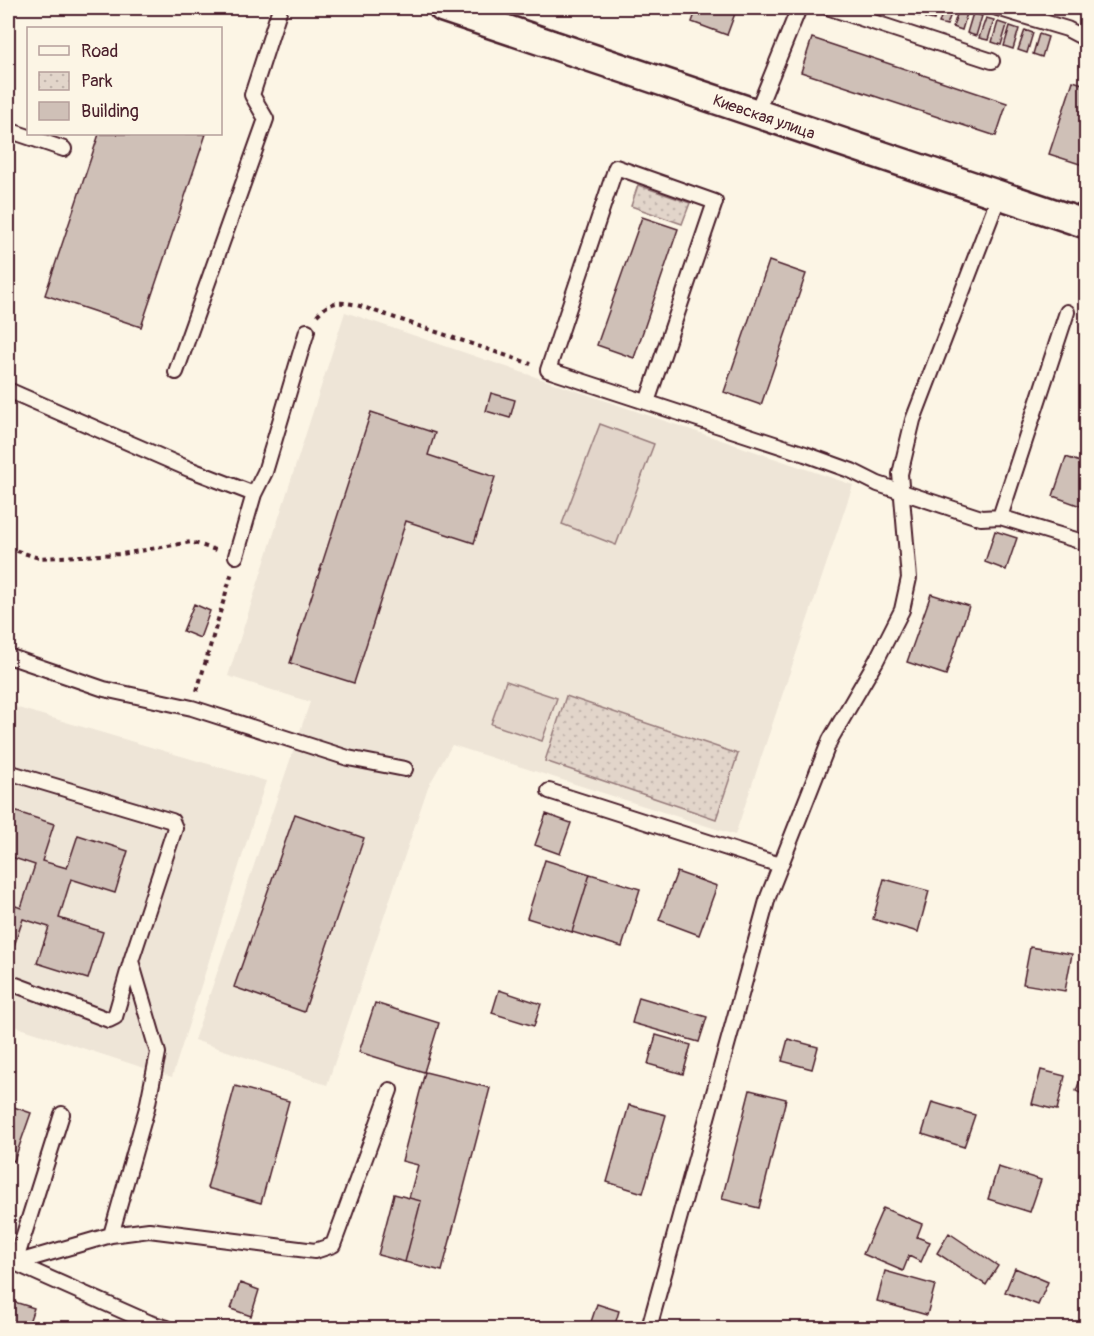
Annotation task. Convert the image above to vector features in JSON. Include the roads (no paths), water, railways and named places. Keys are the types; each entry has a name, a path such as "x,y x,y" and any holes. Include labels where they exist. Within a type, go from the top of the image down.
{"street":[{"name":"Киевская улица","path":"443,8 1086,224"}],"lane":[{"path":"176,372 266,119 252,95 280,8"},
{"path":"756,114 799,8"},
{"path":"831,8 992,61"},
{"path":"997,8 1067,29 1086,39"},
{"path":"8,130 64,149"},
{"path":"647,402 715,202 616,167 548,370 805,454 900,491 981,518 1000,517 1086,543"},
{"path":"649,1329 768,897 830,740 876,661 902,610 909,578 900,474 913,420 999,196"},
{"path":"1000,517 1067,312"},
{"path":"236,556 254,494 265,472 307,331"},
{"path":"8,390 189,469 254,494"},
{"path":"8,656 104,689 192,708 348,758 405,769"},
{"path":"8,772 172,821 175,828 115,1017 109,1020 8,982"},
{"path":"549,791 780,865"},
{"path":"111,1235 147,1108 158,1053 131,961"},
{"path":"11,1262 111,1235 149,1230 315,1251 333,1245 390,1089"},
{"path":"11,1262 62,1114"},
{"path":"11,1262 167,1329"}]}
